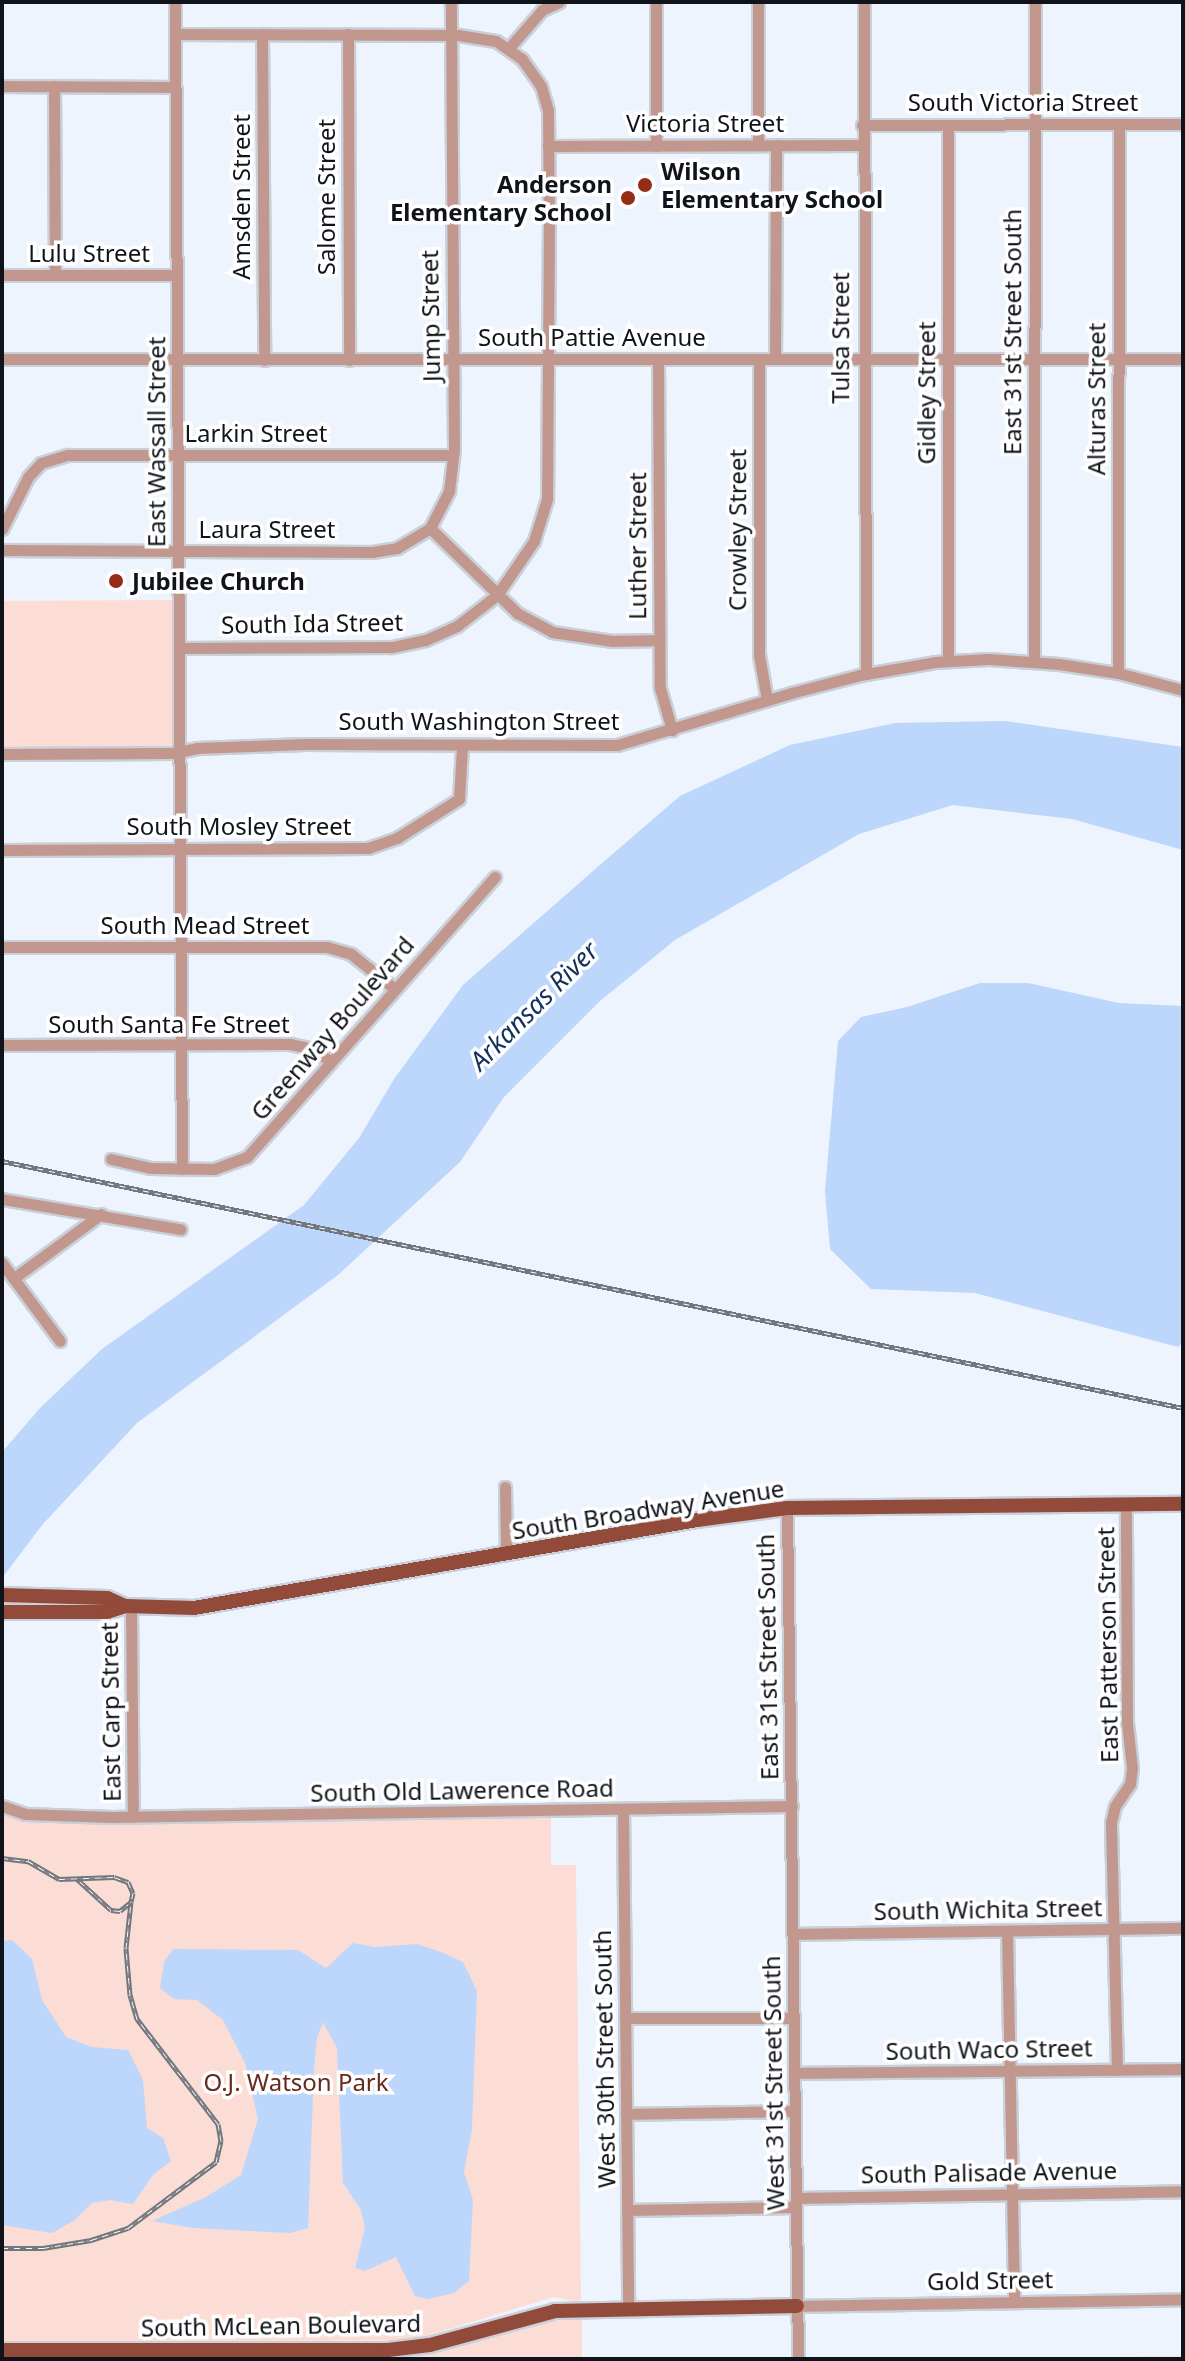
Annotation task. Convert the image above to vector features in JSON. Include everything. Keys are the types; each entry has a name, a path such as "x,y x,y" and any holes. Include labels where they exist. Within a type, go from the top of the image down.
{"main road":[{"name":"South Broadway Avenue","path":"2,1612 107,1612 128,1606 194,1608 787,1508 1183,1504"},
{"name":"South Broadway Avenue","path":"2,1595 107,1598 128,1606"},
{"name":"South McLean Boulevard","path":"2,2350 388,2350 430,2345 555,2311 797,2306"}],"street":[{"name":"East Wassall Street","path":"175,2 182,1169"},
{"name":"Jump Street","path":"430,528 449,491 453,455 451,2"},
{"path":"175,34 451,35 496,41 509,48 542,10 559,2"},
{"path":"656,2 656,146"},
{"path":"758,2 758,145"},
{"name":"Tulsa Street","path":"864,2 862,359 866,674"},
{"name":"East 31st Street South","path":"1034,662 1035,2"},
{"name":"Amsden Street","path":"262,34 264,360"},
{"name":"Salome Street","path":"348,34 349,360"},
{"name":"South Ida Street","path":"179,648 391,647 425,640 457,626 497,595 520,565 545,512 549,488 548,111 541,86 530,66 509,48"},
{"path":"2,86 175,87"},
{"path":"54,86 55,275"},
{"name":"Alturas Street","path":"1118,673 1119,124"},
{"name":"South Victoria Street","path":"862,125 1183,124"},
{"name":"Gidley Street","path":"948,125 948,661"},
{"path":"775,359 776,145"},
{"name":"Victoria Street","path":"548,146 862,145"},
{"name":"Lulu Street","path":"2,275 176,275"},
{"name":"South Pattie Avenue","path":"2,359 1183,359"},
{"name":"Luther Street","path":"658,359 660,688 672,730"},
{"name":"Crowley Street","path":"759,359 759,655 767,700"},
{"name":"Larkin Street","path":"2,529 28,477 41,463 68,455 453,455"},
{"path":"430,528 517,613 552,632 612,641 659,640"},
{"name":"Laura Street","path":"2,550 372,552 397,548 430,528"},
{"name":"South Washington Street","path":"2,754 179,751 305,744 462,747 617,745 866,674 948,661 1034,662 1118,673 1183,690"},
{"name":"South Mosley Street","path":"2,850 368,848 397,838 459,799 462,747"},
{"name":"Greenway Boulevard","path":"111,1159 151,1168 214,1169 247,1157 495,877"},
{"name":"South Mead Street","path":"2,947 327,947 351,954 395,989"},
{"name":"South Santa Fe Street","path":"2,1045 290,1044 309,1048 331,1061"},
{"path":"2,1199 180,1229"},
{"path":"14,1278 101,1214"},
{"path":"2,1263 60,1341"},
{"path":"505,1487 506,1554"},
{"name":"East Patterson Street","path":"1114,1928 1111,1823 1115,1806 1130,1784 1126,1504"},
{"name":"East 31st Street South","path":"787,1508 792,1806"},
{"name":"East Carp Street","path":"128,1606 133,1817"},
{"name":"South Old Lawerence Road","path":"2,1806 25,1814 133,1817 792,1806"},
{"name":"West 31st Street South","path":"792,1806 798,2359"},
{"name":"West 30th Street South","path":"623,1809 628,2308"},
{"path":"1114,1928 1117,2070"},
{"name":"South Wichita Street","path":"794,1934 1183,1928"},
{"path":"1007,1931 1014,2302"},
{"path":"625,2018 794,2018"},
{"name":"South Waco Street","path":"795,2073 1183,2069"},
{"path":"626,2114 795,2111"},
{"name":"South Palisade Avenue","path":"627,2210 1013,2194 1183,2191"},
{"name":"Gold Street","path":"797,2306 1183,2299"}],"green space":[{"path":"173,600 172,744 161,748 2,748 2,601"},
{"name":"O.J. Watson Park","path":"2,1812 27,1820 142,1825 551,1816 551,1865 576,1865 581,2302 554,2297 413,2340 2,2344"},
{"path":"582,2318 582,2359 393,2359 429,2354 534,2323"},
{"path":"1183,2356 1183,2359 917,2359"}],"water":[{"name":"Arkansas River","path":"1005,721 1183,747 1183,850 1072,819 953,805 859,834 675,940 600,1001 504,1097 460,1162 338,1275 137,1423 43,1524 2,1578 2,1452 41,1407 102,1349 304,1205 359,1138 394,1079 463,985 680,796 790,745 895,723"},
{"path":"980,983 1028,983 1119,1003 1183,1006 1183,1342 1178,1347 975,1293 871,1289 830,1249 825,1191 838,1041 861,1017 907,1007"},
{"path":"12,1940 32,1959 42,2000 66,2037 92,2047 128,2050 143,2080 147,2128 163,2138 171,2161 153,2175 133,2204 110,2200 92,2203 75,2220 52,2233 2,2225 2,1941"},
{"path":"353,1943 375,1947 417,1944 441,1952 463,1962 477,1991 472,2129 464,2172 473,2200 469,2281 454,2293 428,2299 415,2296 396,2257 365,2271 355,2268 365,2228 361,2210 343,2183 337,2048 323,2022 317,2038 314,2070 308,2228 290,2233 193,2228 152,2221 206,2197 241,2175 258,2119 245,2063 223,2020 197,2000 174,1999 160,1988 164,1962 173,1949 298,1950 326,1968"}],"railway":[{"path":"2,1161 1183,1408"},
{"path":"2,1858 28,1861 59,1879 114,1877 128,1882 133,1893 131,1902 120,1911 111,1910 77,1879"},
{"path":"2,2248 43,2248 91,2240 128,2228 216,2162 221,2141 218,2124 137,2019 130,1995 126,1948 131,1902"}],"place":[{"name":"Wilson Elementary School","path":"645,185"},
{"name":"Anderson Elementary School","path":"628,198"},
{"name":"Jubilee Church","path":"116,581"}]}
